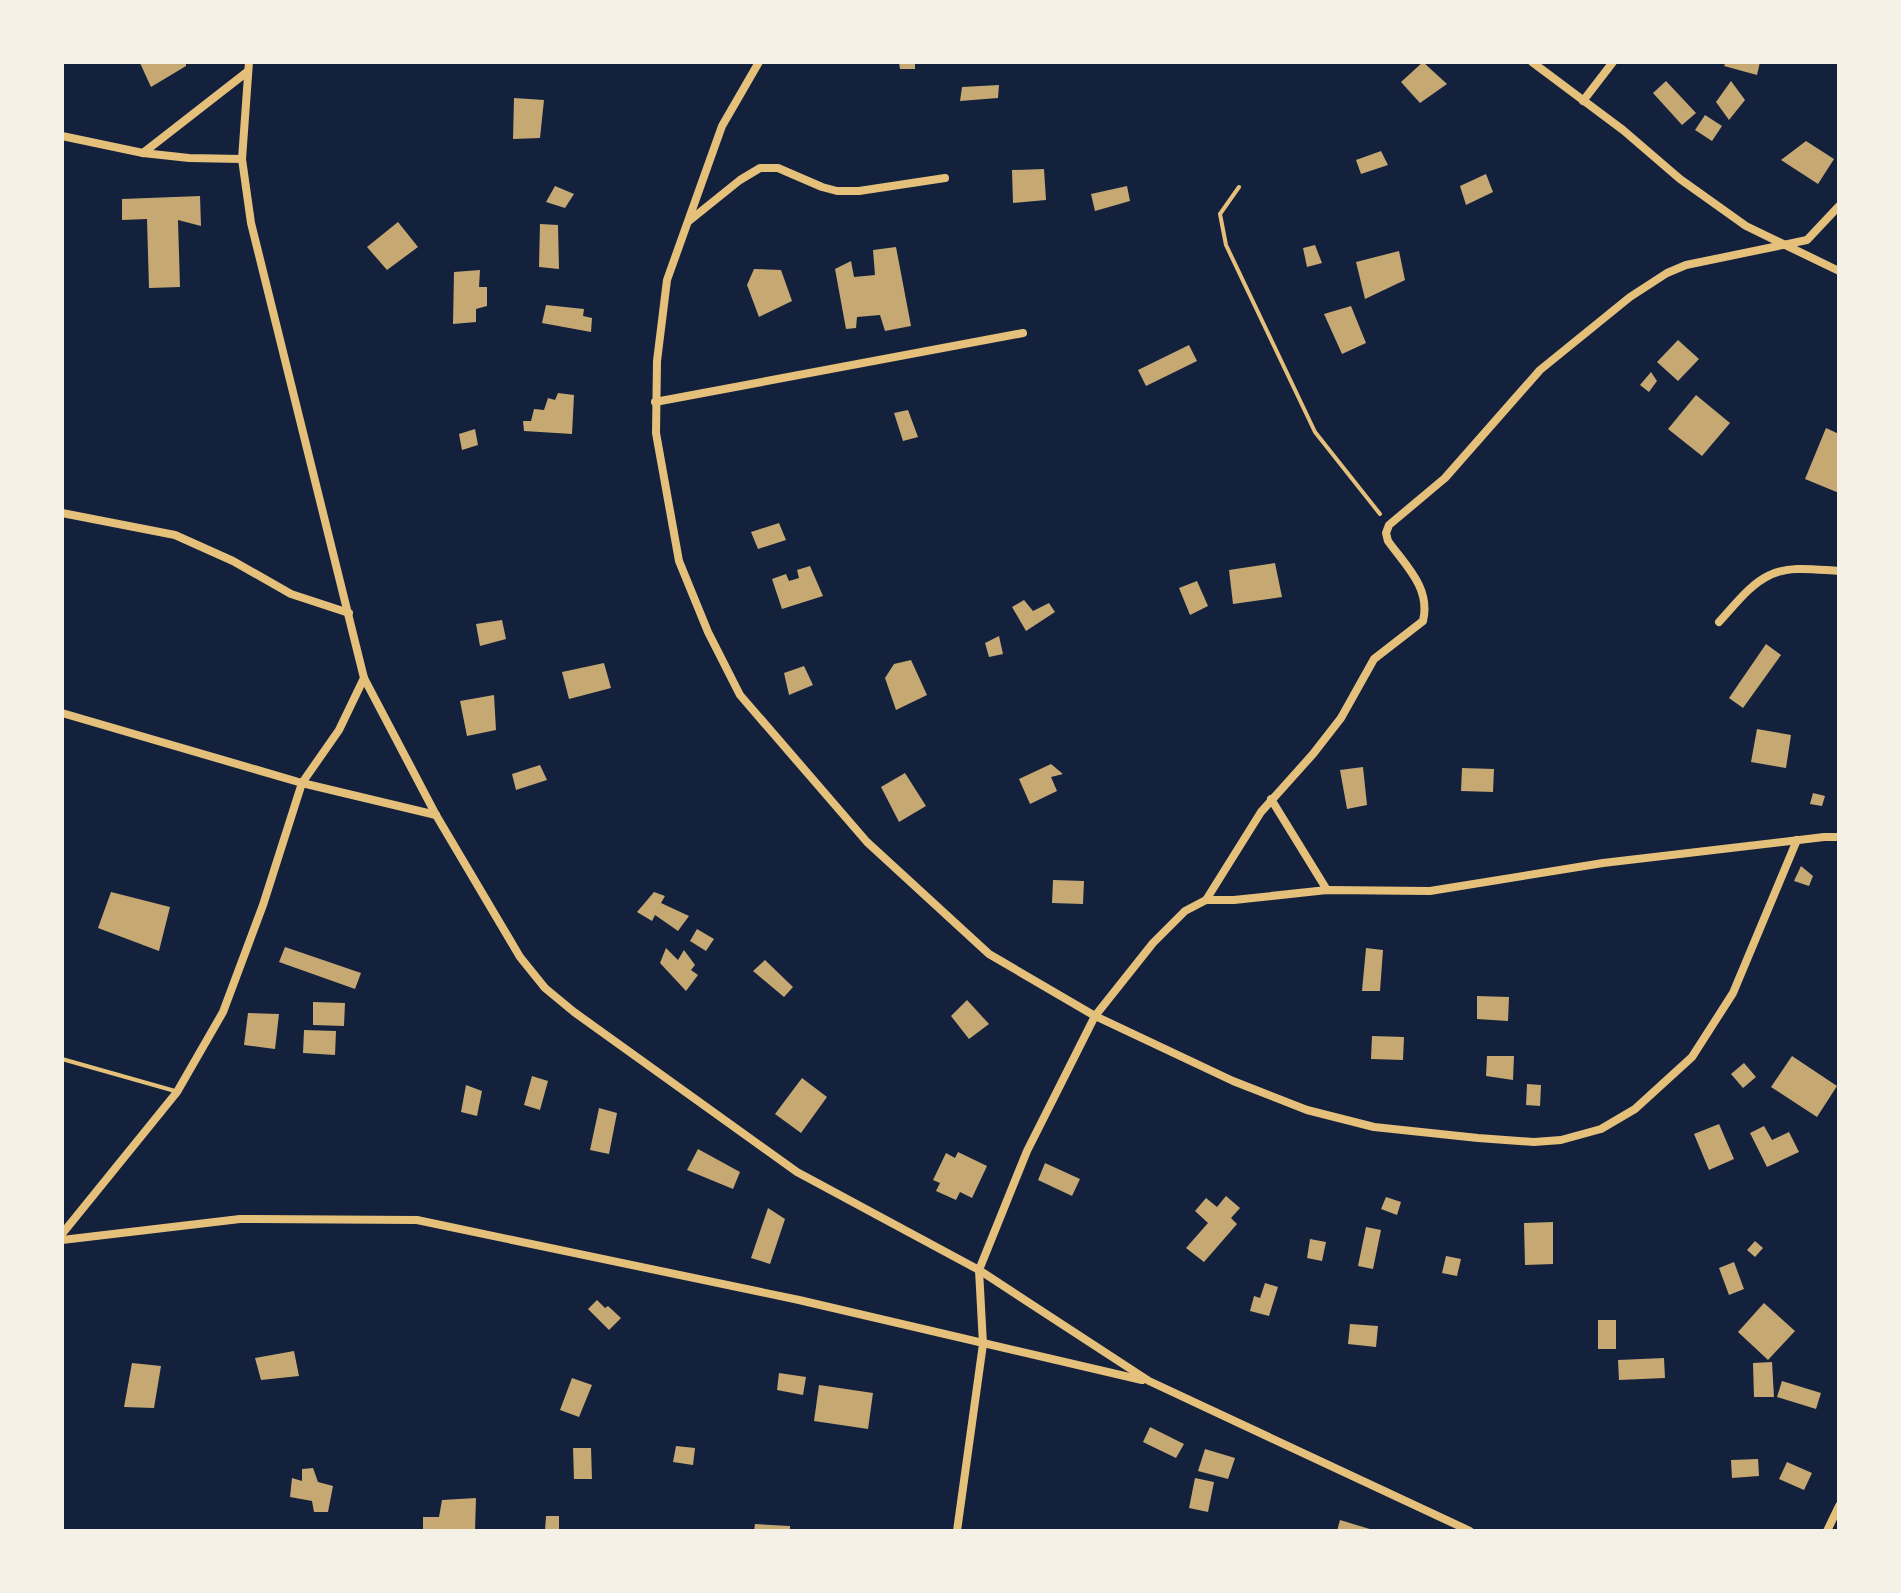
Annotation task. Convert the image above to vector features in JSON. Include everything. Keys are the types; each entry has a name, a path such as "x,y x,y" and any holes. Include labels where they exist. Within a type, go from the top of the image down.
{"street":[{"path":"759,62 722,126 667,280 657,361 656,433 679,561 708,632 740,695 867,842 989,954 1095,1016 1233,1081 1307,1110 1374,1127 1534,1142 1561,1140 1601,1129 1635,1109 1692,1057 1733,993 1797,840"},
{"path":"1532,62 1623,130 1680,179 1735,218 1839,271"},
{"path":"1583,101 1613,62"},
{"path":"143,153 248,67"},
{"path":"248,67 242,159 251,223 364,678 436,815 520,957 545,988 797,1172 979,1270 1149,1381 1470,1531"},
{"path":"62,136 143,153 242,159"},
{"path":"687,223 740,180 760,168 778,168 837,191 859,191 945,178"},
{"path":"1206,900 1271,799 1341,718 1374,659 1423,621 1426,611 1422,587 1388,541 1386,533 1389,525 1445,478 1540,370 1630,297 1667,273 1686,265 1788,245 1812,237 1839,206"},
{"path":"655,402 1023,333"},
{"path":"62,513 175,535 233,561 291,594 349,613"},
{"path":"1719,622 1757,583 1771,574 1791,570 1839,571"},
{"path":"62,1237 177,1092 223,1012 263,905 302,783 339,730 364,678"},
{"path":"62,713 302,783 436,815"},
{"path":"1271,799 1327,890"},
{"path":"957,1531 983,1344 979,1270 1027,1151 1095,1016 1153,943 1185,911 1206,900 1327,890 1430,891 1603,863 1839,837"},
{"path":"62,1237 240,1219 417,1220 799,1300 1149,1381"},
{"path":"1827,1531 1839,1506"}],"lane":[{"path":"62,1059 177,1092"}],"path":[{"path":"1239,187 1220,214 1226,245 1315,432 1389,525"}],"building":[{"path":"186,62 186,66 151,87 140,63"},
{"path":"899,62 915,62 915,69 900,69"},
{"path":"1423,62 1447,84 1420,103 1401,82"},
{"path":"1726,62 1760,62 1757,75 1724,66"},
{"path":"1666,81 1696,113 1682,125 1653,93"},
{"path":"1731,81 1745,100 1729,120 1716,102"},
{"path":"999,85 998,98 960,101 962,87"},
{"path":"514,98 544,100 540,138 513,139"},
{"path":"1705,115 1722,126 1712,141 1695,130"},
{"path":"1806,141 1834,159 1818,184 1781,160"},
{"path":"1381,151 1388,165 1361,174 1356,160"},
{"path":"1044,169 1046,200 1013,203 1012,170"},
{"path":"1486,174 1493,192 1466,205 1460,186"},
{"path":"555,186 574,194 565,208 546,202"},
{"path":"1127,186 1130,201 1095,211 1091,194"},
{"path":"200,196 201,226 178,220 180,287 149,288 147,219 122,220 122,199"},
{"path":"398,222 418,247 387,270 367,247"},
{"path":"540,224 558,225 559,269 539,267"},
{"path":"1315,245 1322,263 1307,267 1303,248"},
{"path":"896,247 911,326 885,331 880,315 857,317 856,328 846,329 835,269 851,261 854,277 875,275 873,250"},
{"path":"1399,251 1405,280 1365,299 1356,262"},
{"path":"754,269 781,270 792,301 759,317 747,285"},
{"path":"480,270 479,287 487,287 487,306 476,309 476,322 453,324 454,272"},
{"path":"546,305 584,309 583,316 592,318 591,332 542,323"},
{"path":"1351,306 1366,343 1342,354 1324,314"},
{"path":"1678,340 1699,359 1678,381 1657,362"},
{"path":"1189,345 1197,361 1146,386 1138,370"},
{"path":"1651,372 1657,381 1649,392 1640,385"},
{"path":"558,393 574,395 572,434 524,431 523,421 531,421 534,409 544,410 548,398 555,400"},
{"path":"1696,395 1730,423 1702,456 1668,429"},
{"path":"908,410 918,437 903,441 894,413"},
{"path":"1826,428 1839,434 1839,493 1805,479"},
{"path":"475,429 478,445 462,450 459,434"},
{"path":"779,523 786,540 758,549 751,532"},
{"path":"1275,563 1282,597 1233,604 1229,570"},
{"path":"810,566 823,596 782,609 772,579 786,574 789,581 799,578 797,570"},
{"path":"1197,581 1208,606 1190,615 1179,588"},
{"path":"1024,600 1033,611 1049,603 1055,612 1026,631 1012,607"},
{"path":"502,620 506,639 480,646 476,624"},
{"path":"999,636 1003,654 989,657 985,643"},
{"path":"1766,644 1781,655 1743,708 1729,698"},
{"path":"911,660 927,695 896,710 885,678 894,664"},
{"path":"604,663 611,688 569,699 562,672"},
{"path":"804,666 813,685 789,695 784,673"},
{"path":"494,695 496,730 467,736 460,701"},
{"path":"1757,729 1791,735 1786,768 1751,762"},
{"path":"1051,764 1063,774 1051,777 1057,791 1030,804 1019,779"},
{"path":"540,765 547,780 516,790 512,774"},
{"path":"1363,767 1367,805 1347,809 1340,770"},
{"path":"1462,768 1494,769 1493,792 1461,791"},
{"path":"905,773 926,806 899,822 881,787"},
{"path":"1813,793 1825,796 1822,806 1810,804"},
{"path":"1801,866 1813,876 1809,886 1794,881"},
{"path":"1053,880 1084,881 1083,904 1052,903"},
{"path":"111,892 170,907 159,951 98,928"},
{"path":"654,892 665,896 661,903 689,916 678,931 655,915 652,921 637,912"},
{"path":"697,929 714,939 706,951 690,941"},
{"path":"285,947 361,973 355,989 279,962"},
{"path":"666,948 678,960 684,950 695,965 691,970 698,975 686,991 660,963"},
{"path":"1366,948 1383,950 1380,991 1362,991"},
{"path":"765,960 793,987 784,997 753,971"},
{"path":"1477,996 1509,997 1508,1021 1477,1019"},
{"path":"967,1000 989,1024 969,1039 951,1016"},
{"path":"313,1002 345,1003 344,1026 313,1025"},
{"path":"248,1013 279,1014 275,1049 244,1045"},
{"path":"304,1030 336,1031 335,1055 303,1053"},
{"path":"1372,1036 1404,1037 1403,1060 1371,1059"},
{"path":"1487,1056 1514,1056 1513,1080 1486,1076"},
{"path":"1792,1056 1837,1086 1817,1117 1771,1087"},
{"path":"1744,1063 1756,1077 1743,1088 1731,1074"},
{"path":"532,1076 548,1081 540,1110 524,1105"},
{"path":"802,1078 827,1097 801,1133 775,1114"},
{"path":"1527,1084 1541,1085 1540,1106 1526,1105"},
{"path":"466,1085 482,1091 477,1116 461,1112"},
{"path":"599,1108 617,1113 609,1154 590,1150"},
{"path":"1719,1124 1734,1159 1709,1170 1694,1134"},
{"path":"1764,1126 1772,1140 1789,1132 1799,1152 1767,1167 1750,1133"},
{"path":"698,1149 740,1172 733,1189 687,1170"},
{"path":"958,1152 987,1166 972,1198 960,1192 956,1200 936,1191 940,1183 933,1180 946,1153 955,1158"},
{"path":"1045,1163 1080,1179 1072,1196 1038,1180"},
{"path":"1226,1196 1240,1208 1231,1218 1237,1224 1204,1262 1186,1248 1208,1223 1195,1211 1206,1198 1217,1207"},
{"path":"1386,1197 1401,1202 1397,1215 1381,1209"},
{"path":"768,1208 785,1219 770,1264 751,1258"},
{"path":"1553,1222 1553,1264 1525,1265 1524,1223"},
{"path":"1366,1227 1381,1230 1373,1269 1358,1266"},
{"path":"1310,1239 1326,1242 1322,1261 1307,1258"},
{"path":"1755,1241 1763,1248 1755,1257 1747,1250"},
{"path":"1446,1256 1461,1259 1457,1276 1442,1273"},
{"path":"1734,1262 1744,1289 1729,1295 1719,1268"},
{"path":"1265,1283 1278,1287 1269,1316 1250,1311 1254,1296 1260,1298"},
{"path":"597,1300 621,1318 609,1330 588,1309"},
{"path":"1764,1303 1795,1331 1768,1360 1738,1332"},
{"path":"1598,1320 1616,1320 1616,1349 1598,1349"},
{"path":"1350,1324 1378,1326 1376,1347 1348,1344"},
{"path":"294,1351 299,1376 261,1380 255,1358"},
{"path":"1664,1358 1665,1378 1619,1380 1618,1360"},
{"path":"1772,1362 1774,1397 1754,1397 1753,1363"},
{"path":"132,1363 161,1366 154,1408 124,1407"},
{"path":"779,1373 806,1377 803,1395 777,1390"},
{"path":"572,1378 592,1385 579,1417 560,1410"},
{"path":"1782,1381 1821,1393 1816,1409 1777,1397"},
{"path":"819,1385 873,1393 868,1429 814,1421"},
{"path":"1150,1427 1184,1444 1176,1458 1143,1442"},
{"path":"676,1446 695,1448 693,1465 673,1462"},
{"path":"573,1448 591,1448 592,1479 574,1479"},
{"path":"1205,1449 1235,1458 1228,1479 1198,1471"},
{"path":"1758,1459 1759,1476 1732,1478 1731,1460"},
{"path":"1787,1462 1812,1473 1804,1490 1779,1479"},
{"path":"313,1468 318,1482 333,1486 328,1512 314,1512 312,1501 290,1497 292,1478 302,1481 302,1469"},
{"path":"1195,1478 1214,1482 1208,1512 1189,1508"},
{"path":"476,1498 475,1531 423,1531 423,1517 439,1517 442,1500"},
{"path":"546,1516 559,1516 559,1531 545,1531"},
{"path":"1340,1520 1373,1530 1373,1531 1337,1531"},
{"path":"755,1524 790,1526 790,1531 754,1531"}]}
